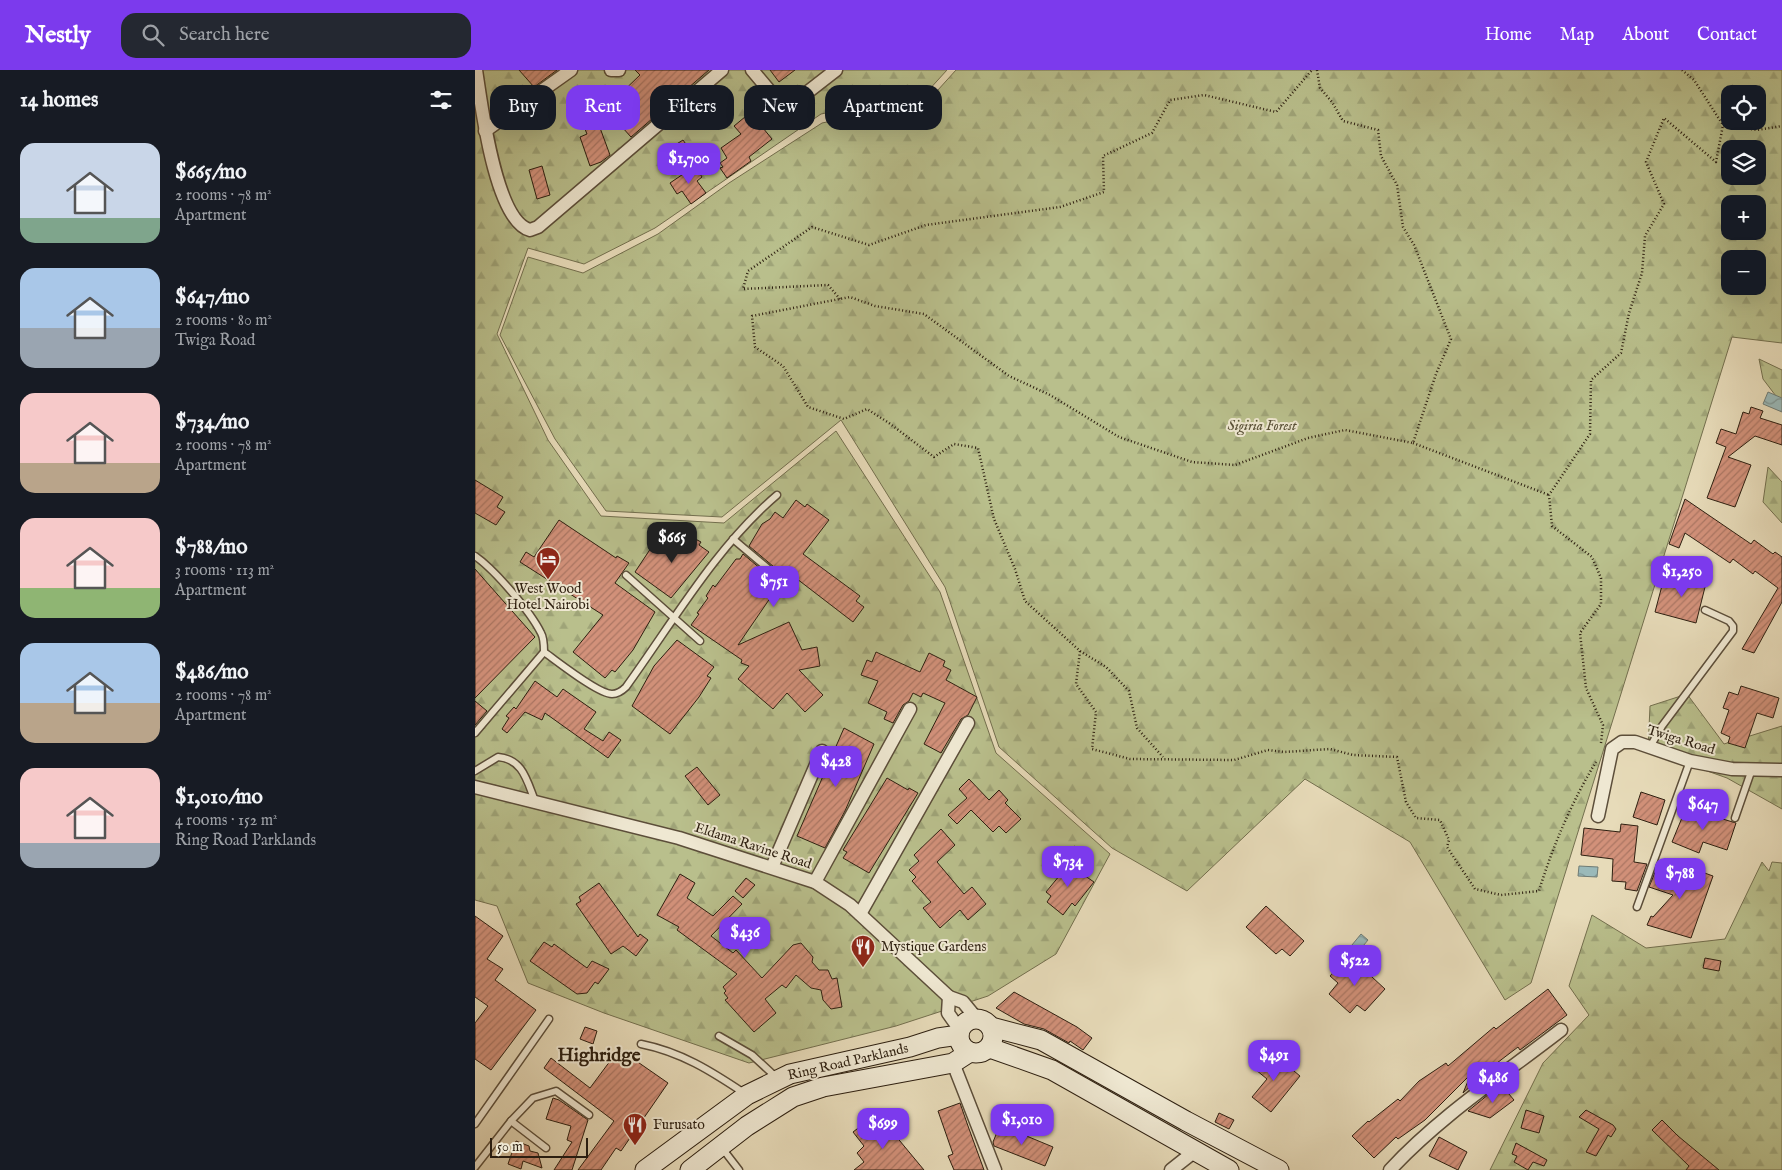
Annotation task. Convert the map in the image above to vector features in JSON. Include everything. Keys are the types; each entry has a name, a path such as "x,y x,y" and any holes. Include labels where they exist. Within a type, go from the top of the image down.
{"street":[{"path":"476,70 485,131 498,182 509,208 521,226 534,229 722,70"},
{"path":"485,131 571,70"},
{"path":"611,70 619,70"},
{"path":"752,70 779,102 785,106 791,105 836,70"},
{"path":"815,882 910,709"},
{"path":"860,914 968,723"},
{"name":"Twiga Road","path":"1598,816 1612,749 1622,742 1635,742 1691,761 1732,769 1782,770"},
{"path":"772,867 822,751"},
{"name":"Eldama Ravine Road","path":"475,787 679,838 815,882 833,892 860,914 949,997 963,1002 984,1023"},
{"path":"949,997 948,1013 959,1032 961,1046 970,1052 980,1053 989,1048 994,1038 984,1023"},
{"path":"959,1032 967,1022 984,1023 1041,1040 1186,1121 1279,1170"},
{"path":"1390,1170 1413,1146 1448,1116 1561,1030"},
{"name":"Ring Road Parklands","path":"645,1170 747,1095 778,1079 813,1068 909,1047 959,1032"},
{"path":"989,1048 1052,1070 1229,1170"},
{"name":"Ring Road Parklands","path":"690,1170 772,1109 793,1097 823,1087 953,1062 970,1052"},
{"path":"953,1062 995,1170"},
{"path":"1176,1140 1186,1121"},
{"path":"1171,1170 1195,1151"}],"lane":[{"path":"475,556 493,572 521,605 541,633 544,652 599,690 612,694 626,688 733,539 754,515 777,496"},
{"path":"733,539 777,576"},
{"path":"626,575 700,641"},
{"path":"1650,747 1662,726 1733,631 1733,626 1729,621 1705,610"},
{"path":"475,732 544,652"},
{"path":"475,772 498,757 513,761 524,774 535,801"},
{"path":"1637,907 1691,761"},
{"path":"1735,818 1752,769"},
{"path":"475,1124 549,1019"},
{"path":"719,1036 753,1055 778,1079"},
{"path":"641,1044 683,1056 713,1072 747,1095"},
{"path":"475,1167 511,1121 533,1098 556,1091 589,1115"},
{"path":"511,1121 546,1148"},
{"path":"721,1146 739,1170"}],"path":[{"path":"840,298 828,285 743,289 747,271 812,227 869,245 927,226 1060,207 1104,192 1103,156 1152,133 1170,100 1204,95 1276,112 1312,70"},
{"path":"1317,70 1320,88 1332,102 1343,121 1378,130 1381,156 1397,185 1403,227 1414,245 1451,339 1436,374 1413,442"},
{"path":"1682,70 1694,80 1721,122"},
{"path":"1601,745 1603,725 1586,688 1580,633 1601,604 1601,578 1592,557 1552,526 1549,495 1589,434 1591,380 1621,353 1629,313 1642,273 1645,236 1664,204 1645,162 1664,118 1716,162 1722,130"},
{"path":"1766,129 1782,126"},
{"path":"1164,758 1137,728 1129,691 1106,667 1080,651 1025,601 1015,569 994,518 978,448 954,444 934,457 867,409 844,419 808,407 783,366 755,347 752,316 850,297 875,306 923,314 1009,376 1050,395 1119,437 1192,462 1235,465 1308,438 1345,430 1413,442 1549,495"},
{"path":"1080,651 1076,684 1096,712 1092,749 1130,759 1234,760 1268,750 1283,752 1329,749 1353,755 1397,758 1406,802 1415,818 1440,820 1449,840 1447,847 1475,889 1501,895 1539,891 1550,854 1582,784 1600,755"}],"green space":[{"path":"475,70 947,70 933,85 825,85 825,113 815,118 815,85 744,85 744,130 798,130 655,228 584,264 528,248 497,334 548,440 601,516 724,523 836,431 940,592 996,753 1110,854 1056,954 988,996 896,1026 749,1063 604,1013 528,983 497,906 475,900"},
{"name":"Sigiria Forest","path":"956,70 1782,70 1782,343 1732,337 1531,983 1505,1000 1410,842 1305,779 1187,891 1112,848 999,747 945,587 841,420 722,517 606,511 555,439 500,335 528,257 583,273 658,234 729,183 811,130 815,130 815,128 825,122 825,130 942,130 942,86"},
{"path":"1759,359 1782,370 1782,404 1763,379"},
{"path":"1768,467 1782,482 1782,523 1763,502"},
{"path":"1687,694 1724,744 1782,726 1782,809 1727,778 1648,750 1650,706"},
{"path":"1762,862 1769,871 1772,862 1782,863 1782,1170 1490,1170 1543,1063 1589,1015 1569,986 1592,915 1646,948 1725,939"}],"water":[{"path":"1768,392 1782,398 1782,412 1763,404"},
{"path":"1579,866 1598,867 1597,877 1578,876"},
{"path":"1361,934 1368,940 1354,957 1347,951"}],"building":[{"path":"519,70 557,70 537,85 532,85"},
{"path":"635,70 709,70 692,85 650,85 650,121 640,129 640,85 630,85 640,75"},
{"path":"770,70 795,70 779,82"},
{"path":"744,118 744,130 765,130 772,139 749,157 751,161 727,178 720,168 723,167 720,163 727,158 721,148 741,134 734,126"},
{"path":"585,130 601,130 610,155 601,162 590,166 580,137 587,134"},
{"path":"625,130 639,130 631,137"},
{"path":"683,140 695,157 687,163 675,145"},
{"path":"542,166 550,195 537,199 529,170"},
{"path":"695,166 702,177 697,181 706,193 691,204 682,191 677,194 670,183"},
{"path":"1751,407 1763,411 1760,418 1782,425 1782,445 1755,436 1728,457 1751,465 1735,507 1707,498 1726,447 1716,443 1721,429 1736,434 1743,412 1749,414"},
{"path":"475,480 503,497 497,507 505,512 496,525 475,513"},
{"path":"1685,499 1751,544 1754,540 1773,554 1775,552 1782,557 1782,602 1754,653 1742,649 1778,588 1755,571 1753,574 1733,559 1730,563 1685,533 1679,548 1669,544"},
{"path":"796,500 805,507 807,504 829,520 803,554 860,596 856,601 864,607 853,622 788,572 738,645 789,622 802,650 817,647 820,666 799,670 823,695 805,712 787,693 773,709 738,679 749,666 741,663 742,660 691,625 708,598 706,596 713,585 715,587 736,559 740,559 743,554 774,580 780,580 780,572 749,546 762,524 770,519 775,512 783,518"},
{"path":"559,520 616,558 617,556 629,563 615,583 655,612 633,650 615,672 612,670 605,678 573,652 603,615 520,562 526,552 534,557"},
{"path":"684,533 701,542 699,545 709,552 671,598 635,572 657,539 672,550"},
{"path":"475,569 535,637 475,698"},
{"path":"1691,571 1708,575 1696,623 1655,612 1664,578 1687,584"},
{"path":"677,640 714,667 707,676 711,678 699,697 670,734 632,706 654,666"},
{"path":"876,652 920,672 929,653 945,661 943,666 951,670 946,680 977,697 968,715 961,719 941,753 924,744 945,703 923,693 921,697 913,693 909,701 903,705 893,723 884,719 887,712 868,703 878,681 861,675 867,660 872,662"},
{"path":"535,681 557,697 563,689 596,712 584,729 603,741 609,732 621,740 608,758 545,713 542,720 525,712 507,733 502,729 509,718 506,716 514,707 516,709"},
{"path":"1741,686 1779,698 1773,718 1757,713 1745,748 1728,743 1730,737 1721,733 1729,710 1723,708 1729,692 1738,695"},
{"path":"475,701 487,711 475,725"},
{"path":"844,728 874,744 845,811 825,848 797,836"},
{"path":"697,767 720,795 708,805 685,776"},
{"path":"887,778 908,790 909,788 918,793 869,873 843,858 847,852 843,850"},
{"path":"969,779 989,800 999,790 1008,800 1005,803 1021,819 1006,833 999,826 993,832 971,810 957,824 948,815 967,798 959,789"},
{"path":"1641,792 1665,800 1657,825 1633,817"},
{"path":"1686,808 1736,823 1727,850 1703,842 1699,853 1672,842"},
{"path":"1621,824 1638,826 1634,862 1647,864 1637,891 1625,889 1626,882 1612,881 1613,859 1581,855 1584,828 1620,832"},
{"path":"941,829 955,845 937,862 964,894 972,887 986,904 968,920 960,910 940,928 923,908 931,902 912,881 916,877 909,870 919,861 914,855"},
{"path":"1074,846 1089,855 1077,866"},
{"path":"1063,861 1094,882 1075,906 1072,903 1063,915 1047,902 1051,896 1046,892 1060,875 1055,871"},
{"path":"1658,865 1697,877 1699,871 1713,876 1691,938 1647,925 1651,916 1653,917 1673,895 1649,887"},
{"path":"680,874 695,883 687,898 713,916 733,896 742,904 711,936 733,953 736,950 762,978 793,945 801,943 813,957 812,962 819,970 828,970 832,979 837,978 842,1007 831,1009 823,1000 821,990 811,988 796,975 786,988 782,985 765,999 776,1013 754,1032 725,1000 728,998 724,993 726,991 723,987 737,974 677,930 679,927 657,915"},
{"path":"746,878 755,885 743,898 735,891"},
{"path":"599,883 638,937 640,934 648,940 636,956 623,946 611,954 576,904 581,901 579,897"},
{"path":"1266,906 1304,941 1290,956 1282,949 1276,954 1246,927"},
{"path":"475,916 503,936 487,959 503,969 495,980 536,1010 491,1070 475,1059 475,1023 488,1006 475,997"},
{"path":"544,942 552,947 554,944 587,968 592,961 609,969 598,984 595,982 587,993 577,994 530,961"},
{"path":"1346,958 1356,968 1359,965 1385,989 1365,1011 1357,1005 1350,1013 1329,994 1338,983 1330,976"},
{"path":"1705,958 1721,961 1719,971 1703,968"},
{"path":"1548,989 1567,1015 1520,1050 1518,1047 1463,1093 1471,1074 1425,1120 1398,1139 1396,1137 1374,1158 1352,1136 1368,1121 1398,1099 1400,1101 1419,1081 1446,1063 1448,1066 1494,1027 1496,1029"},
{"path":"1014,992 1077,1027 1092,1038 1083,1050 1070,1041 1069,1043 1044,1029 1024,1024 996,1008"},
{"path":"585,1027 597,1031 593,1044 580,1039"},
{"path":"619,1049 668,1083 621,1151 616,1148 601,1170 578,1170 614,1121 544,1068 551,1058 590,1088"},
{"path":"1271,1052 1300,1076 1271,1112 1252,1097 1267,1079 1256,1070"},
{"path":"1503,1087 1514,1100 1490,1118 1468,1111 1489,1094 1491,1097"},
{"path":"553,1098 588,1120 572,1170 554,1170 572,1142 567,1140 571,1126 546,1119"},
{"path":"960,1103 984,1170 954,1170 948,1156 953,1154 938,1111"},
{"path":"1526,1110 1544,1116 1539,1133 1521,1128"},
{"path":"1586,1110 1613,1125 1616,1129 1611,1137 1608,1135 1596,1156 1586,1152 1599,1129 1579,1117"},
{"path":"1219,1113 1234,1120 1229,1129 1215,1122"},
{"path":"870,1119 878,1129 885,1123 924,1170 854,1170 864,1162 857,1153 864,1146 853,1132"},
{"path":"1662,1120 1719,1170 1686,1170 1689,1166 1652,1130"},
{"path":"1000,1125 1053,1147 1045,1166 994,1146 993,1142"},
{"path":"1439,1137 1467,1152 1458,1170 1429,1156"},
{"path":"516,1141 529,1146 530,1151 538,1153 542,1168 523,1161 521,1169 508,1164"},
{"path":"1516,1143 1547,1160 1544,1166 1533,1162 1528,1170 1514,1162 1517,1156 1512,1154"}],"place":[{"name":"West Wood Hotel Nairobi","path":"548,580"},
{"name":"Mystique Gardens","path":"863,968"},
{"name":"Furusato","path":"635,1146"}],"district":[{"name":"Highridge","path":"599,1056"}]}
